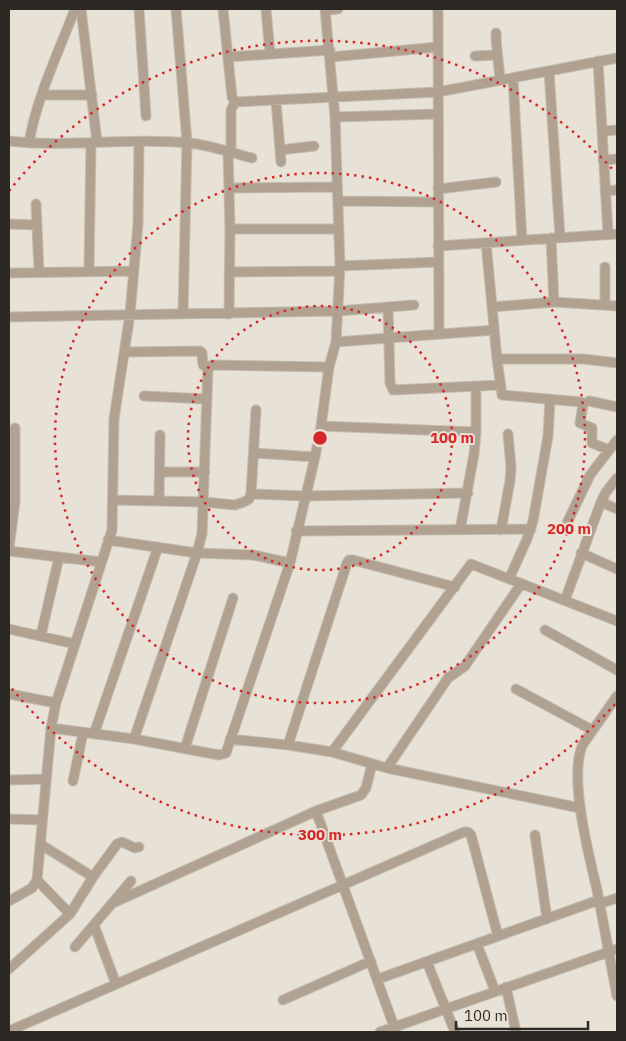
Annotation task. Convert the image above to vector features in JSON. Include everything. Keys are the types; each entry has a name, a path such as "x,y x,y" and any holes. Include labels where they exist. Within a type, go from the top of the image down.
{"street":[{"path":"29,143 42,96 75,9"},
{"path":"81,9 92,95 94,143 89,271"},
{"path":"139,9 146,116"},
{"path":"176,9 187,142 183,314"},
{"path":"223,9 234,102 230,110 228,188 230,229 229,314"},
{"path":"266,9 270,54"},
{"path":"51,728 134,739 223,755 226,753 290,563 296,531 315,457 329,367 336,342 340,268 339,229 334,96 326,9 338,9"},
{"path":"438,9 439,334"},
{"path":"496,33 500,80"},
{"path":"228,57 438,47"},
{"path":"475,56 497,55"},
{"path":"234,102 438,92 617,58"},
{"path":"598,61 608,234"},
{"path":"549,71 555,238 554,302"},
{"path":"514,78 522,240"},
{"path":"42,96 92,95"},
{"path":"276,101 281,162"},
{"path":"335,117 438,114"},
{"path":"602,131 617,130"},
{"path":"9,141 56,144 187,142 209,145 252,158"},
{"path":"9,900 32,888 37,880 51,728 56,703 112,530 114,419 125,352 134,271 138,224 139,142"},
{"path":"280,150 314,146"},
{"path":"603,160 617,159"},
{"path":"438,189 496,182"},
{"path":"228,188 337,187"},
{"path":"605,191 617,190"},
{"path":"338,201 438,202"},
{"path":"36,204 39,272"},
{"path":"9,224 37,225"},
{"path":"230,229 339,229"},
{"path":"438,246 617,234"},
{"path":"486,243 502,395 582,403 580,423 592,428 592,443 610,450"},
{"path":"229,272 438,262"},
{"path":"605,267 605,304"},
{"path":"9,273 134,271"},
{"path":"492,307 554,302 617,306"},
{"path":"9,317 338,311 414,305"},
{"path":"388,307 390,383 393,390 500,385"},
{"path":"336,342 494,330"},
{"path":"125,352 200,351 202,353 203,365 208,368"},
{"path":"497,359 584,358 617,363"},
{"path":"208,368 212,365 329,367"},
{"path":"134,739 202,534 208,368"},
{"path":"460,530 468,493 476,432 476,387"},
{"path":"144,396 206,399"},
{"path":"509,579 531,529 548,436 550,399"},
{"path":"589,401 617,407"},
{"path":"113,500 234,504 249,499 251,494 256,410"},
{"path":"321,426 476,432"},
{"path":"15,428 15,502 9,549 101,562"},
{"path":"501,530 510,481 511,467 508,434"},
{"path":"159,501 160,435"},
{"path":"567,523 590,475 617,440"},
{"path":"254,453 315,457"},
{"path":"160,472 204,472"},
{"path":"565,600 601,502 617,478"},
{"path":"251,494 306,496 468,493"},
{"path":"601,502 617,509"},
{"path":"296,531 531,529"},
{"path":"108,540 197,553 253,555 290,563"},
{"path":"94,734 158,547"},
{"path":"581,553 617,568"},
{"path":"41,635 59,557"},
{"path":"288,744 349,560 455,587"},
{"path":"332,752 471,564 617,621"},
{"path":"387,768 448,678 465,666 521,584"},
{"path":"185,748 233,598"},
{"path":"9,629 75,644"},
{"path":"545,630 617,670"},
{"path":"516,689 592,730"},
{"path":"9,694 56,703"},
{"path":"617,696 583,744 578,757 580,808 599,902 613,951 617,996"},
{"path":"73,781 83,733"},
{"path":"230,739 288,744 332,752 387,768 580,808"},
{"path":"113,904 316,812 361,795 366,788 372,764"},
{"path":"9,780 46,779"},
{"path":"316,812 395,1029"},
{"path":"9,819 42,820"},
{"path":"9,1031 459,834 468,832 473,843 498,936"},
{"path":"535,835 546,919"},
{"path":"9,969 70,914 116,844 122,842 135,848 139,847"},
{"path":"40,844 93,877"},
{"path":"37,880 70,914"},
{"path":"75,947 131,882"},
{"path":"378,980 546,919 617,898"},
{"path":"94,925 116,984"},
{"path":"477,944 496,991"},
{"path":"380,1032 395,1029 446,1008 613,951"},
{"path":"283,1000 371,961"},
{"path":"428,962 455,1032"},
{"path":"506,988 516,1032"}]}
